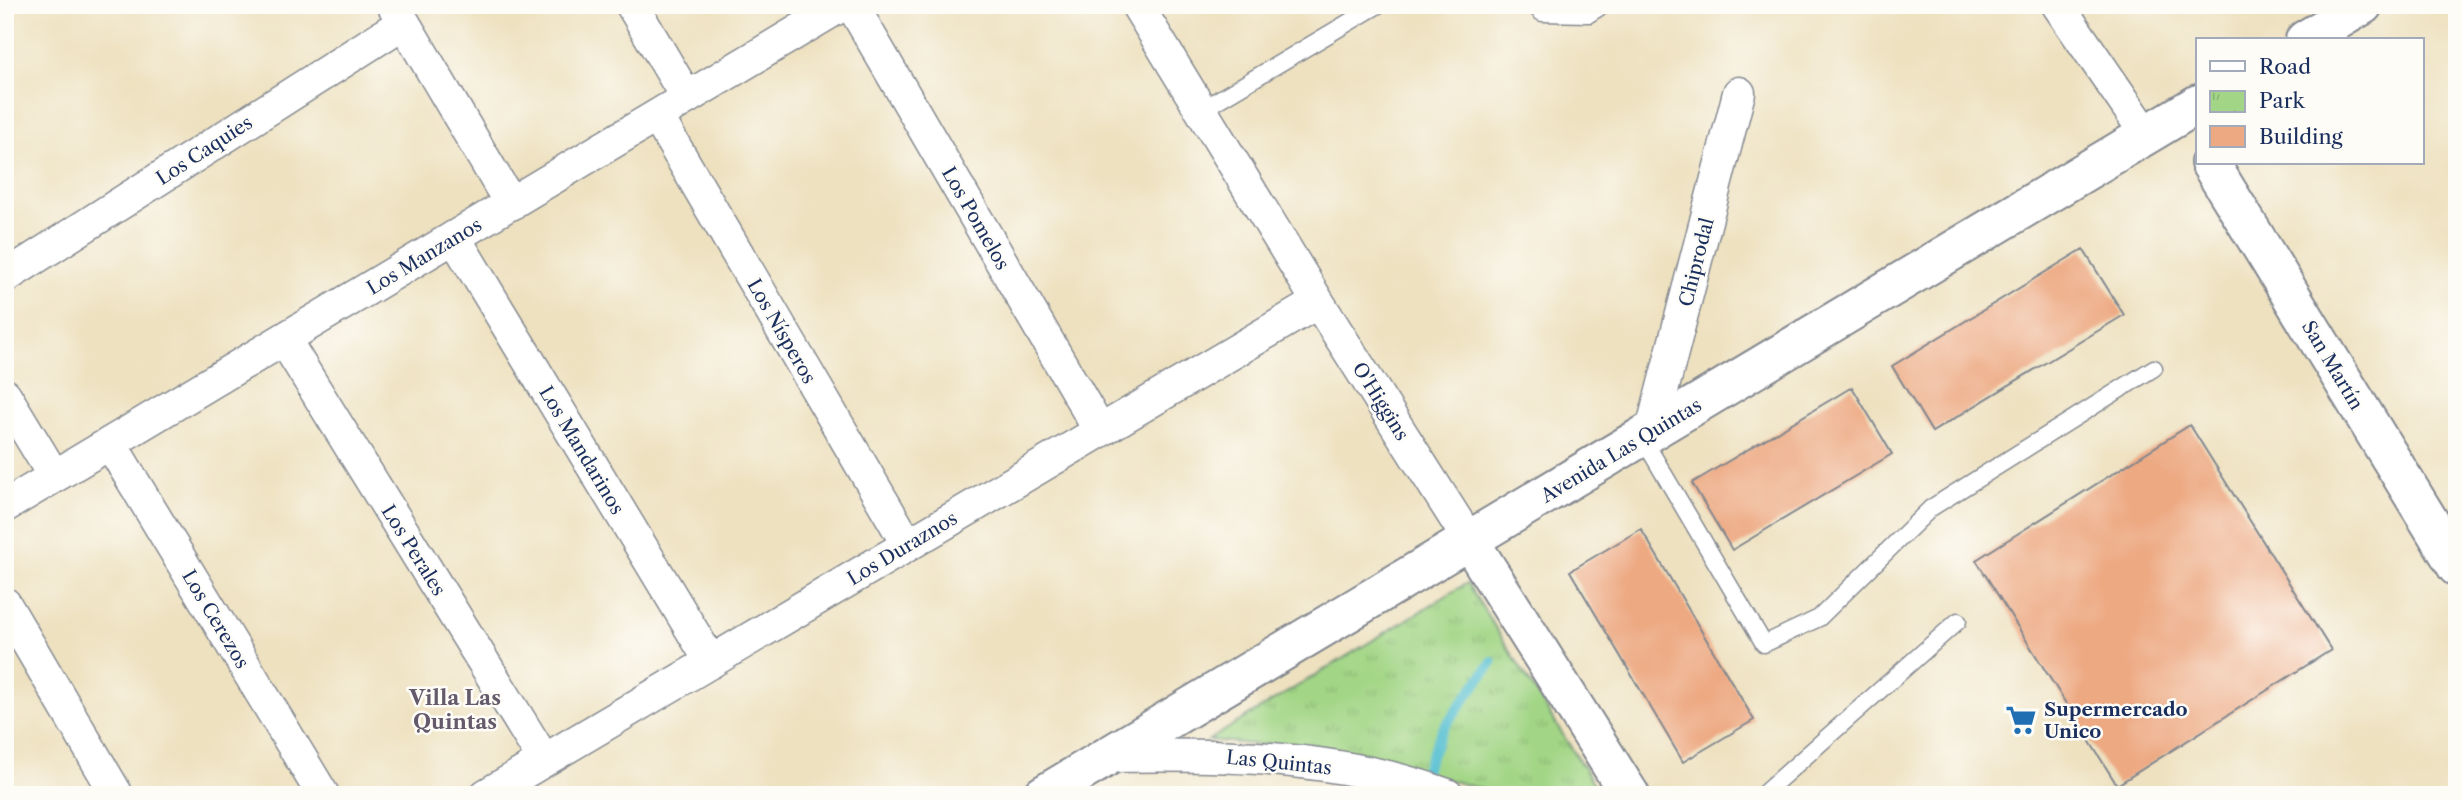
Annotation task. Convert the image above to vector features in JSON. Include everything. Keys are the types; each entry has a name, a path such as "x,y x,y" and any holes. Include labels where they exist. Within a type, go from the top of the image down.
{"street":[{"path":"632,5 687,98"},
{"name":"Los Manzanos","path":"5,506 842,5"},
{"name":"Los Pomelos","path":"852,5 1100,432"},
{"name":"O'Higgins","path":"1137,5 1318,302 1630,795"},
{"path":"2058,5 2147,135"},
{"path":"2308,38 2363,5"},
{"path":"398,14 511,204"},
{"name":"Los Caquies","path":"5,277 398,14"},
{"name":"Chiprodal","path":"1647,434 1739,93"},
{"name":"Los Nísperos","path":"657,116 908,545"},
{"name":"Avenida Las Quintas","path":"1046,794 2147,135 2192,120"},
{"name":"San Martín","path":"2211,164 2457,567"},
{"name":"Los Mandarinos","path":"454,237 711,662"},
{"name":"Los Duraznos","path":"486,795 1318,302"},
{"name":"Los Perales","path":"284,339 544,760"},
{"path":"5,395 54,476"},
{"name":"Los Cerezos","path":"110,443 323,795"},
{"path":"5,604 117,795"},
{"name":"Las Quintas","path":"1108,756 1275,758 1356,771 1447,795"}],"lane":[{"path":"1201,110 1378,5"},
{"path":"1534,5 1542,13 1589,14 1603,5"},
{"path":"1647,434 1764,644 1819,618 1931,508 2154,368"},
{"path":"1762,795 1958,621"}],"green space":[{"path":"1467,583 1601,795 1503,795 1356,754 1209,740"}],"building":[{"path":"2083,249 2124,315 1932,432 1892,366"},
{"path":"1852,387 1892,454 1732,550 1692,483"},
{"path":"2190,425 2331,650 2117,785 1976,560"},
{"path":"1641,529 1754,720 1683,762 1570,571"}],"waterway":[{"path":"1425,770 1442,730 1492,662"}],"place":[{"name":"Supermercado Unico","path":"2021,720"}],"district":[{"name":"Villa Las Quintas","path":"455,710"}]}
